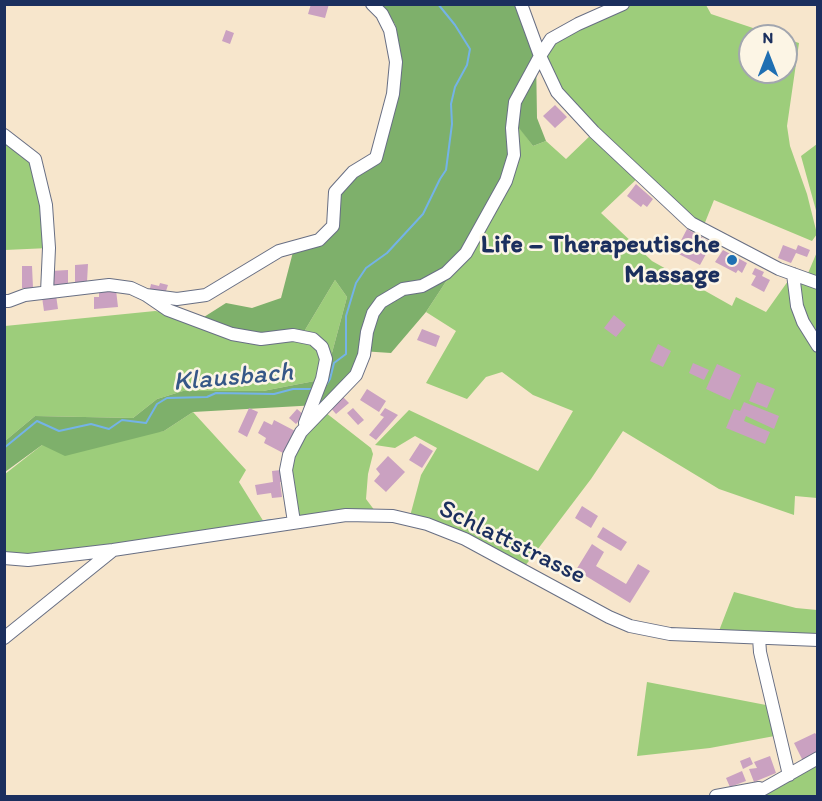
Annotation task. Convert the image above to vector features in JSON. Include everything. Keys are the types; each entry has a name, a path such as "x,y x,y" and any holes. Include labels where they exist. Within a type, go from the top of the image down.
{"street":[{"path":"146,295 177,299 206,295 279,250 319,240 333,226 335,192 353,172 376,158 393,94 396,62 390,30 382,14 372,4"},
{"path":"521,4 540,56 557,92 594,132 691,224 793,274 818,283"},
{"path":"301,432 356,375 364,355 367,332 373,313 381,302 403,289 422,286 446,273 466,253 506,181 514,156 512,128 514,102 551,39 623,4"},
{"path":"4,135 35,159 46,205 49,248 47,292"},
{"path":"793,274 797,306 803,322 818,346"},
{"path":"4,300 9,301 25,295 109,285 131,288 168,310 232,334 261,339 293,335 313,339 322,348 326,359 301,432 289,455 286,470 294,522"},
{"name":"Schlattstrasse","path":"4,558 28,560 112,550 362,514 393,516 428,524 465,539 609,617 630,626 670,634 818,640"},
{"path":"4,638 112,550"},
{"path":"759,638 760,652 789,775"},
{"path":"751,796 818,758"},
{"path":"716,796 769,787"}],"green space":[{"path":"627,4 706,5 711,14 741,24 738,24 738,84 793,84 787,126 790,146 807,194 817,234 812,241 714,200 702,230 641,175 601,213 652,261 732,306 736,297 766,312 793,274 806,278 817,252 817,498 795,496 794,515 719,489 623,431 591,479 522,570 409,520 421,475 437,448 415,436 395,448 375,445 409,410 538,471 573,411 533,395 502,372 486,377 467,399 426,383 456,331 426,312 449,277 519,127 533,146 546,141 566,159 594,132 563,91 545,59 554,44"},
{"path":"377,5 518,5 536,56 537,118 546,141 533,146 519,128 496,190 449,277 426,312 391,353 361,351 347,379 318,405 193,412 164,431 65,456 42,445 5,472 5,441 35,416 133,418 157,399 183,391 263,391 325,379 347,297 335,280 305,330 264,336 232,331 204,317 226,303 252,308 281,298 293,252 335,227 338,192 354,173 379,162 400,63 395,24"},
{"path":"5,135 35,159 49,248 5,250"},
{"path":"817,144 817,214 801,156"},
{"path":"335,280 347,297 325,379 263,391 183,391 157,399 133,418 35,416 5,441 5,326 155,311 204,317 232,331 305,330"},
{"path":"321,409 371,448 373,454 368,474 366,499 378,515 294,522 289,455"},
{"path":"193,412 246,470 239,482 267,527 5,557 5,474 42,445 164,431"},
{"path":"734,592 796,608 817,610 817,640 717,636"},
{"path":"647,682 766,705 780,735 710,748 637,756"},
{"path":"817,758 817,796 752,796"}],"building":[{"path":"311,4 329,4 325,18 308,14"},
{"path":"226,30 234,33 230,44 222,41"},
{"path":"555,105 567,117 555,128 543,116"},
{"path":"636,184 653,199 647,207 643,204 641,207 627,196"},
{"path":"687,229 712,243 700,265 675,252"},
{"path":"783,245 796,250 798,245 810,250 807,257 796,253 791,263 778,258"},
{"path":"723,250 747,263 742,273 738,270 736,273 715,262"},
{"path":"88,264 87,282 75,283 75,265"},
{"path":"22,266 32,266 33,288 22,288"},
{"path":"755,268 764,272 762,276 770,280 764,292 751,285 756,276 752,274"},
{"path":"68,270 68,287 50,288 50,271"},
{"path":"160,283 168,285 164,297 149,293 151,284 159,286"},
{"path":"116,290 118,307 94,309 94,297 99,297 99,291"},
{"path":"56,295 58,309 44,311 42,297"},
{"path":"614,315 626,325 616,337 604,328"},
{"path":"422,329 440,336 436,347 417,340"},
{"path":"658,344 671,351 663,367 650,361"},
{"path":"693,363 709,370 704,380 689,373"},
{"path":"717,364 741,375 730,400 706,389"},
{"path":"757,382 775,389 767,408 749,401"},
{"path":"367,389 386,401 379,412 360,400"},
{"path":"341,395 349,403 336,414 329,406"},
{"path":"744,402 779,416 774,429 746,416 744,421 770,432 765,444 726,428 734,409 740,411"},
{"path":"249,408 258,412 247,437 238,432"},
{"path":"353,408 364,420 358,425 347,413"},
{"path":"385,408 398,415 376,440 369,435 384,417 380,415"},
{"path":"297,409 304,415 296,424 289,418"},
{"path":"274,420 297,432 285,454 264,443 266,438 258,433 264,421 272,425"},
{"path":"420,443 433,451 422,468 409,460"},
{"path":"388,456 405,472 386,492 374,481 380,474 376,469"},
{"path":"281,470 282,497 272,498 271,493 257,495 255,485 273,482 272,471"},
{"path":"582,506 598,516 591,528 575,518"},
{"path":"603,527 627,542 621,551 597,537"},
{"path":"592,544 604,552 596,566 626,584 638,564 650,571 630,603 576,570"},
{"path":"815,733 818,737 818,754 803,761 794,743"},
{"path":"770,756 776,773 754,782 749,769 757,768 754,762"},
{"path":"750,757 753,764 743,769 740,761"},
{"path":"742,771 746,781 730,787 726,778"}],"waterway":[{"name":"Klausbach","path":"326,385 334,363 346,354 346,316 356,283 366,268 387,253 423,214 446,170 452,124 451,104 455,87 467,65 470,49 438,4"},
{"name":"Klausbach","path":"4,448 37,421 59,431 91,424 109,429 122,420 146,423 157,404 167,398 207,397 216,393 274,394 293,389 311,389"},
{"path":"253,523 271,520"}],"place":[{"name":"Life – Therapeutische Massage","path":"732,260"}]}
